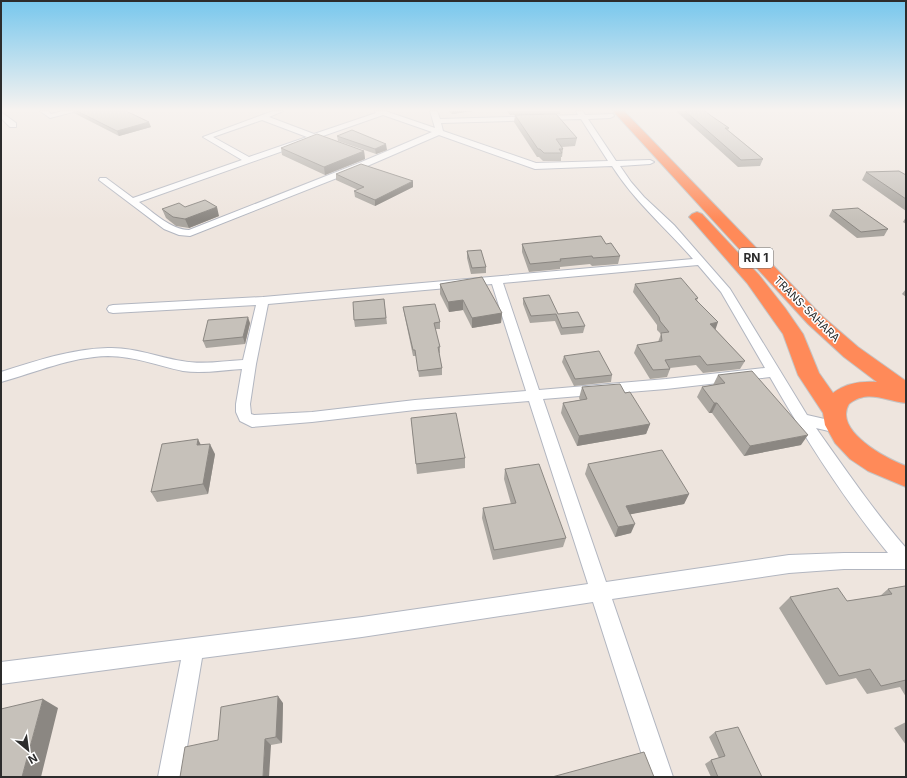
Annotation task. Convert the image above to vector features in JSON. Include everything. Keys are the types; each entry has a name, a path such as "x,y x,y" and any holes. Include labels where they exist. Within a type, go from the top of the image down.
{"highway":[{"name":"TRANS-SAHARA","path":"638,147 752,279 778,312 793,334 809,374 849,443 868,460 896,474"},
{"name":"TRANS-SAHARA","path":"645,147 815,320 851,352 906,394"},
{"path":"835,419 839,400 850,392 868,389 889,390 906,394"},
{"path":"896,474 906,490"}],"street":[{"path":"225,147 248,160"},
{"path":"133,201 284,147"},
{"path":"103,180 168,227 183,233 190,233 403,147"},
{"path":"482,147 535,166 650,162"},
{"path":"603,147 636,194 670,227 726,291 734,302 773,372 802,419 851,492 873,522 906,561"},
{"path":"362,154 376,159"},
{"path":"113,309 263,301 700,262"},
{"path":"496,280 661,777"},
{"path":"263,301 248,364 243,412 248,419 252,421 304,418 415,405 666,384 773,372"},
{"path":"1,377 64,357 108,352 137,354 183,366 197,367 248,364"},
{"path":"802,419 835,419"},
{"path":"1,673 193,650 362,627 789,564 844,561 906,561"},
{"path":"170,777 193,650"}],"building":[{"path":"354,147 364,151 324,167 281,148"},
{"path":"537,147 562,147 563,149 559,149 562,153 544,153"},
{"path":"726,147 749,147 763,159 741,160"},
{"path":"361,164 413,181 375,200 354,191 364,187 336,174"},
{"path":"899,171 906,175 906,199 866,172"},
{"path":"205,200 217,207 185,219 173,217 162,209 179,203 185,207"},
{"path":"858,208 888,229 861,232 832,210"},
{"path":"601,236 606,244 611,243 620,256 593,258 592,256 530,264 522,244"},
{"path":"481,250 486,267 472,268 467,251"},
{"path":"482,277 502,313 472,318 463,300 448,302 440,284"},
{"path":"681,278 698,298 695,299 718,322 710,324 745,361 707,365 700,356 665,360 670,369 653,370 637,345 662,341 661,333 669,332 635,284"},
{"path":"549,295 558,314 578,312 585,326 562,328 556,314 531,316 523,298"},
{"path":"384,299 386,318 354,320 353,302"},
{"path":"435,304 440,322 434,323 440,347 438,347 442,368 418,371 415,350 413,350 403,307"},
{"path":"248,317 243,337 203,341 208,320"},
{"path":"599,351 612,375 575,379 564,356"},
{"path":"752,371 808,435 750,446 717,403 714,403 702,387 725,383 718,375"},
{"path":"620,384 625,393 630,392 650,424 579,436 563,403 587,399 582,387"},
{"path":"456,413 465,458 416,464 411,418"},
{"path":"198,439 197,445 210,444 203,484 151,492 162,444"},
{"path":"662,450 689,494 626,506 635,524 618,527 588,464"},
{"path":"539,464 566,538 494,550 483,508 516,503 505,469"},
{"path":"905,586 906,680 881,686 870,669 839,676 790,597 838,588 847,601 892,594 888,589"},
{"path":"278,696 276,737 265,739 263,777 180,777 185,747 218,740 221,707"},
{"path":"43,699 22,777 1,777 1,709"},
{"path":"738,727 762,777 718,777 711,760 725,756 715,732"},
{"path":"644,752 654,777 552,777"}]}
